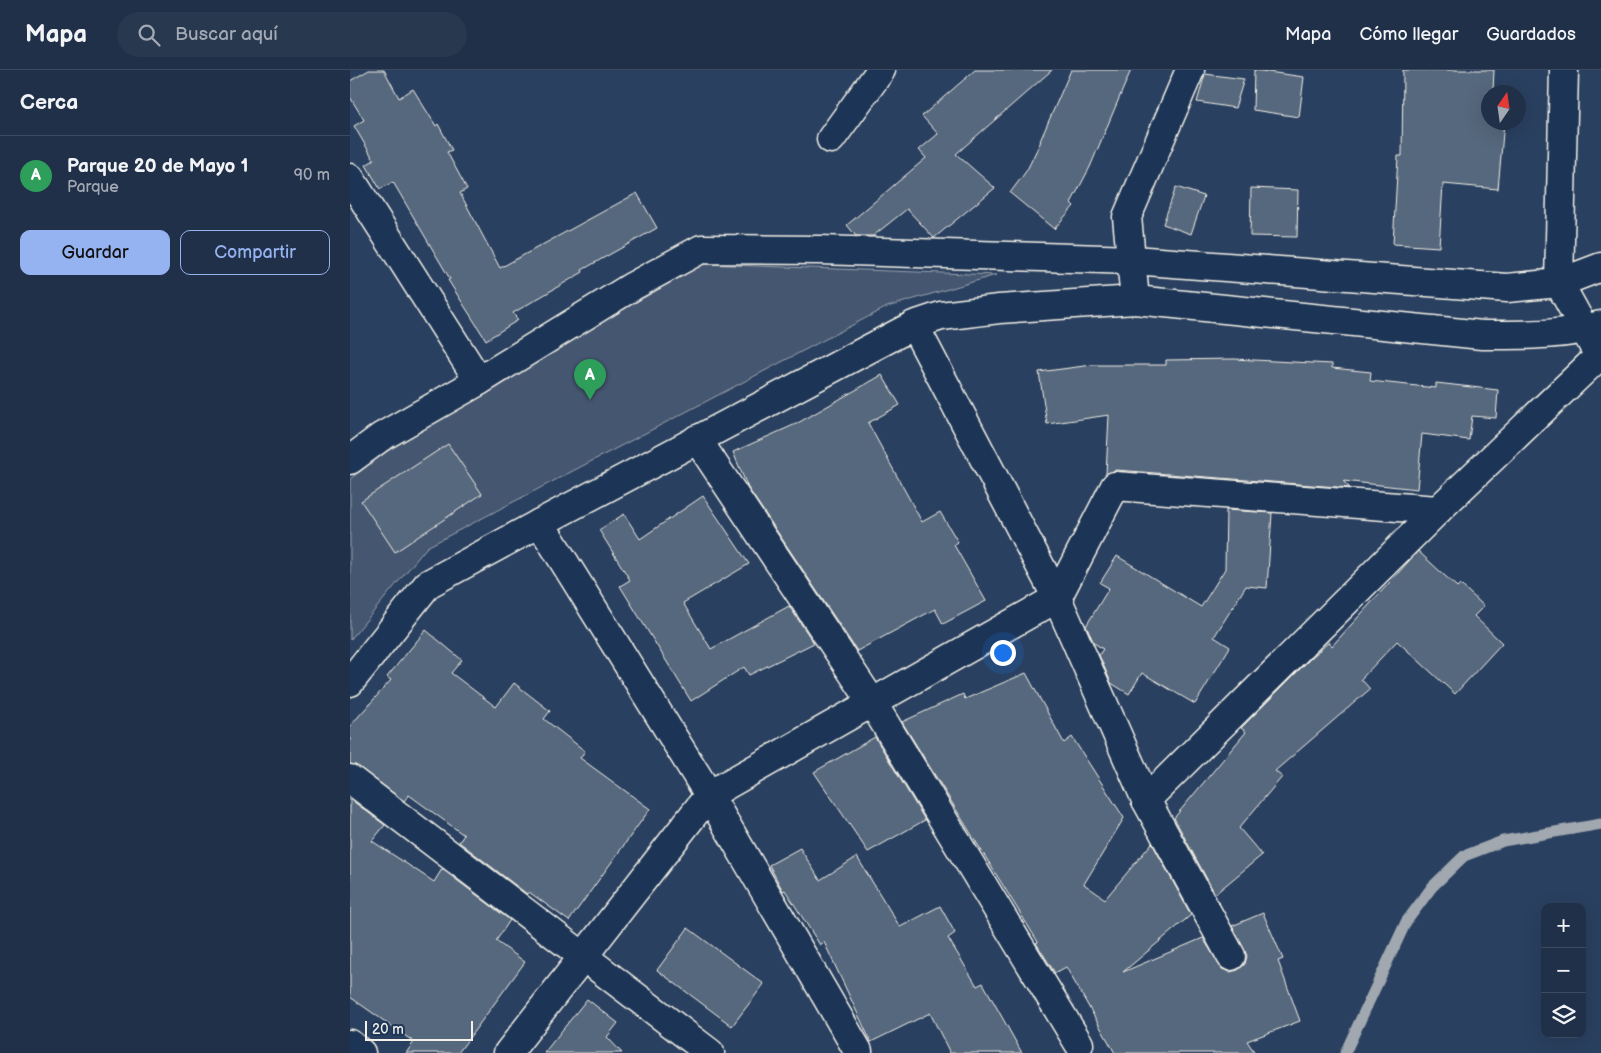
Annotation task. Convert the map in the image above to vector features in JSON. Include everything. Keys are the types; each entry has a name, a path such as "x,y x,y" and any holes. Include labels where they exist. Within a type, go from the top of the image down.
{"street":[{"path":"831,139 881,70"},
{"path":"1136,300 1133,260 1128,237 1128,217 1190,70"},
{"path":"1146,800 1438,510 1599,360 1593,327 1559,283 1564,70"},
{"path":"350,178 478,382"},
{"path":"350,460 381,438 478,382 633,286 701,250 820,250 1133,260 1507,288 1559,283 1601,267"},
{"path":"350,682 428,584 540,522 914,324 940,316 999,309 1136,300 1482,335 1538,335 1593,327"},
{"path":"914,324 1057,598 1146,800 1231,956"},
{"path":"697,439 872,702 1079,1044"},
{"path":"508,1053 582,955 709,795 1057,598 1115,486 1438,510"},
{"path":"540,522 709,795 858,1051"},
{"path":"350,779 710,1053"},
{"path":"350,1044 361,1053"}],"shaded area":[{"path":"703,264 996,275 887,307 427,547 350,640 350,479 381,455 561,345"}],"building":[{"path":"369,70 384,70 399,98 413,89 436,126 438,124 452,150 447,152 467,189 460,193 500,268 637,193 657,228 582,270 583,272 513,313 518,320 486,340 448,280 450,279 393,182 380,189 366,165 374,160 354,126 364,120 350,97 350,81"},
{"path":"975,70 1052,70 956,154 995,188 934,238 907,209 873,236 856,236 847,225 926,158 919,150 938,134 922,116"},
{"path":"1071,70 1131,70 1090,167 1071,203 1074,206 1054,229 1010,193 1027,170"},
{"path":"1254,70 1304,77 1299,117 1253,110"},
{"path":"1403,70 1494,70 1493,85 1481,85 1481,130 1503,130 1498,189 1443,184 1439,247 1393,244 1398,156 1402,156"},
{"path":"1205,74 1244,79 1235,108 1197,102"},
{"path":"1176,187 1204,196 1191,234 1163,224"},
{"path":"1251,188 1298,190 1297,237 1250,236"},
{"path":"1234,359 1332,364 1332,368 1371,372 1370,381 1436,388 1436,383 1498,390 1496,418 1472,416 1469,440 1422,434 1417,489 1343,481 1350,488 1116,470 1106,474 1109,415 1047,424 1039,372 1092,365 1166,365 1166,360"},
{"path":"882,375 900,405 868,423 922,522 940,512 958,542 954,545 986,601 943,624 935,609 857,651 748,488 733,452 796,424"},
{"path":"448,444 482,494 395,552 361,501"},
{"path":"703,496 749,564 683,603 711,649 789,606 814,643 749,675 744,667 691,701 620,586 630,580 599,530 624,514 640,539"},
{"path":"1226,510 1272,513 1267,588 1246,586 1214,637 1230,647 1195,704 1142,673 1129,694 1111,683 1099,655 1103,649 1094,643 1086,626 1109,588 1100,583 1117,556 1201,607 1225,569"},
{"path":"1418,551 1457,587 1460,584 1484,606 1474,616 1502,643 1455,694 1397,641 1361,679 1370,689 1275,771 1282,777 1239,828 1262,855 1215,894 1174,818 1246,732 1241,728 1311,658 1329,642 1332,646"},
{"path":"426,630 462,660 451,673 496,707 514,683 550,711 544,719 585,751 580,758 650,809 569,921 529,892 527,894 459,842 464,835 409,795 404,801 359,767 350,764 350,726 391,680 387,677"},
{"path":"1026,673 1064,743 1072,737 1124,818 1084,884 1105,899 1152,843 1191,915 1123,972 1203,938 1222,969 1230,972 1238,970 1245,964 1247,956 1232,926 1263,913 1283,959 1278,961 1300,1021 1247,1041 1255,1053 1115,1053 1066,967 1055,973 1036,943 1038,942 902,722 963,694 965,699"},
{"path":"875,737 925,820 868,852 814,772"},
{"path":"350,799 385,825 372,841 434,882 442,869 510,920 496,941 525,962 458,1053 406,1053 414,1042 350,997"},
{"path":"800,848 820,880 857,857 900,927 940,906 955,933 948,938 977,986 983,983 1022,1053 950,1053 930,1013 871,1042 824,942 820,945 785,890 783,891 769,865"},
{"path":"688,928 764,984 732,1026 657,970"},
{"path":"587,999 618,1023 607,1037 622,1053 544,1053"}],"waterway":[{"path":"1345,1053 1406,922 1432,887 1464,856 1503,841 1601,824"}],"place":[{"name":"Parque 20 de Mayo 1","path":"590,400"}]}
